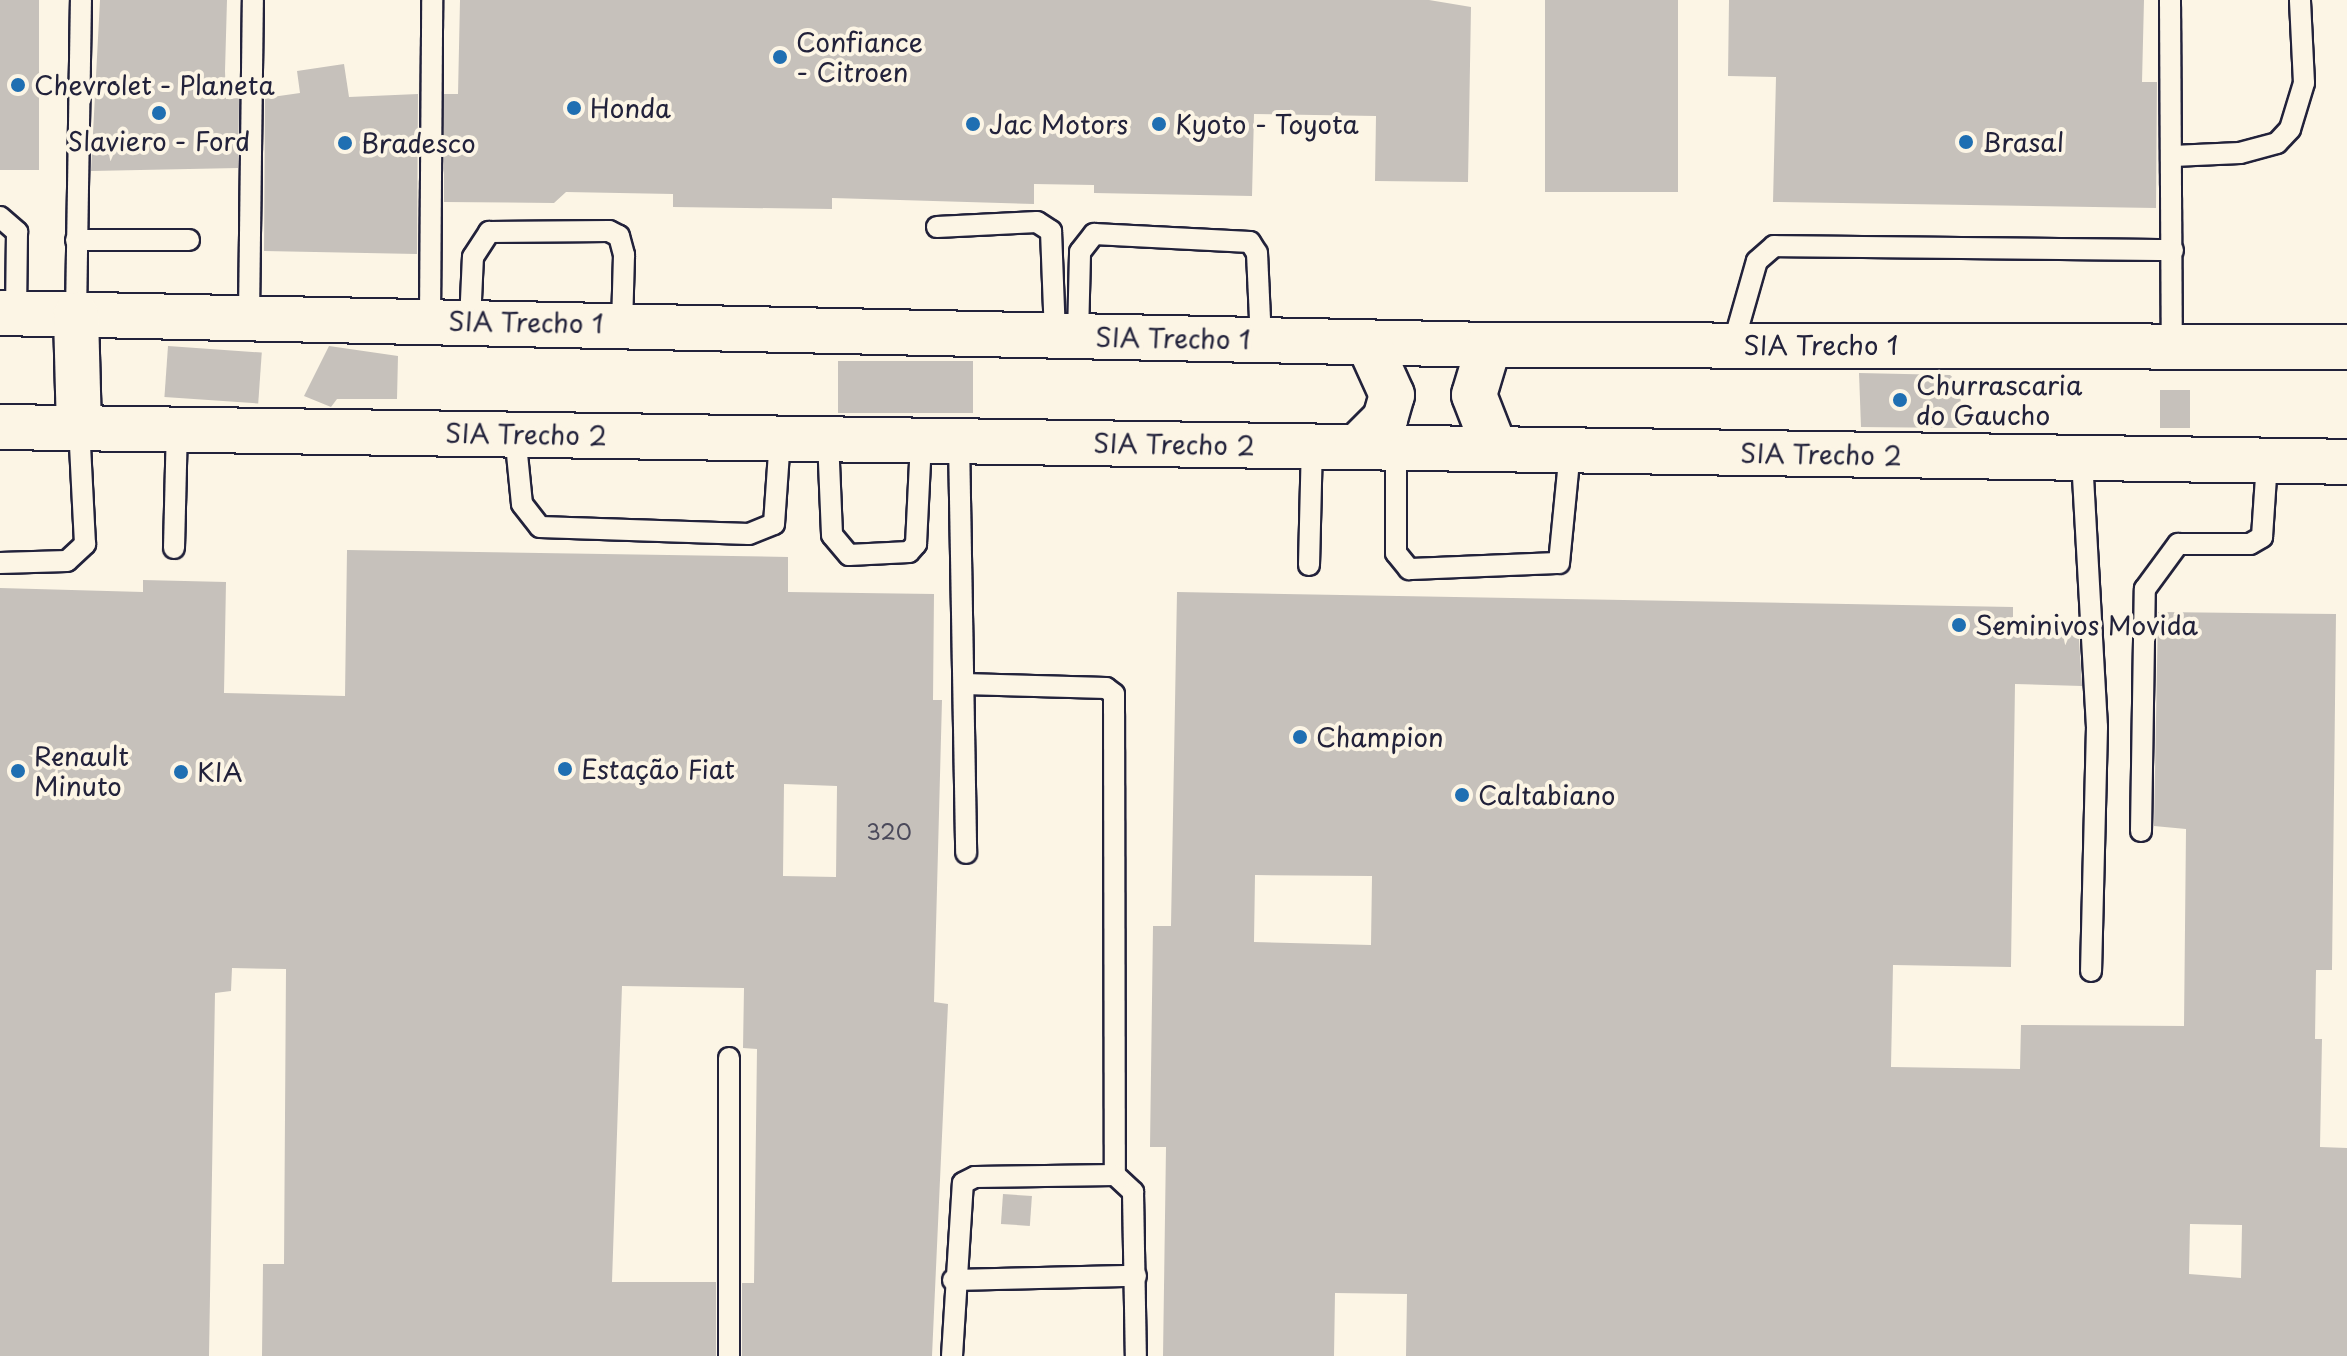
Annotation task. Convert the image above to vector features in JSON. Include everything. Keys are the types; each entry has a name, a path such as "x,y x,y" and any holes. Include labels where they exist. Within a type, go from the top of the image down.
{"main road":[{"name":"SIA Trecho 1","path":"8,313 1489,345 2172,344 2347,347"},
{"path":"76,315 79,427"},
{"path":"1368,342 1392,395 1377,447"},
{"path":"1489,345 1474,395 1495,449"},
{"name":"SIA Trecho 2","path":"0,427 2347,462"}],"lane":[{"path":"76,315 81,0"},
{"path":"249,317 253,0"},
{"path":"432,0 450,321"},
{"path":"2170,0 2172,344"},
{"path":"2173,156 2240,153 2277,143 2290,129 2304,83 2300,0"},
{"path":"0,217 17,232 8,313"},
{"path":"937,227 1037,222 1051,231 1066,335"},
{"path":"450,321 473,257 489,232 609,231 619,236 624,255 622,325"},
{"path":"1066,335 1080,252 1094,234 1250,242 1257,253 1261,340"},
{"path":"76,240 189,240"},
{"path":"1733,345 1757,261 1774,246 2173,250"},
{"path":"0,563 67,561 85,544 79,427"},
{"path":"174,548 177,429"},
{"path":"515,434 522,504 540,527 749,534 774,524 780,438"},
{"path":"828,439 832,535 849,555 909,552 916,544 940,440"},
{"path":"940,440 964,684 966,853"},
{"path":"1309,565 1312,446"},
{"path":"1377,447 1396,553 1409,569 1559,563 1570,450"},
{"path":"2082,459 2097,727 2091,971"},
{"path":"2141,831 2145,589 2178,544 2250,544 2262,537 2267,461"},
{"path":"964,684 1106,688 1114,694 1115,1175"},
{"path":"729,1058 729,1356"},
{"path":"952,1356 953,1280 963,1183 1115,1175 1133,1192 1136,1356"},
{"path":"953,1280 1136,1276"}],"building":[{"name":"Chevrolet - Planeta","path":"0,0 39,0 39,170 0,170"},
{"name":"Slaviero - Ford","path":"100,0 227,0 226,99 239,98 238,168 91,171"},
{"path":"460,0 1429,0 1471,7 1468,182 1375,181 1376,116 1254,114 1252,196 1094,193 1094,185 1034,184 1034,204 832,198 832,209 673,207 673,194 566,192 554,203 444,202 444,94 458,94"},
{"path":"1545,0 1678,0 1678,192 1545,192"},
{"name":"Brasal","path":"1729,0 2144,0 2142,82 2157,82 2156,208 1773,202 1776,77 1728,76"},
{"name":"Bradesco","path":"344,64 349,97 418,94 417,254 264,251 265,98 300,93 297,71"},
{"path":"168,346 262,353 258,403 164,397"},
{"path":"329,346 398,356 397,399 337,399 331,407 304,396"},
{"path":"838,361 973,361 973,413 838,413"},
{"path":"1859,373 1950,375 1961,385 1960,428 1861,427"},
{"path":"2160,390 2190,390 2190,428 2160,428"},
{"path":"347,550 788,557 788,592 934,594 933,700 942,700 934,1002 948,1004 932,1356 742,1356 742,1283 754,1283 757,1049 743,1048 744,988 622,986 612,1282 716,1282 716,1356 262,1356 263,1264 284,1264 286,969 232,968 231,991 215,993 209,1356 0,1356 0,588 143,592 143,580 226,582 224,693 345,696","holes":["784,784 837,786 836,877 783,876"]},
{"path":"1177,592 2013,607 2013,623 2078,624 2082,686 2015,684 2011,967 1893,965 1891,1067 2020,1069 2021,1025 2184,1026 2186,829 2154,826 2158,612 2336,614 2332,970 2316,970 2315,1039 2322,1039 2320,1147 2347,1148 2347,1356 1406,1356 1407,1294 1335,1293 1334,1356 1163,1356 1166,1147 1150,1147 1153,926 1171,926","holes":["1255,875 1372,876 1371,945 1254,942","2190,1224 2242,1225 2241,1278 2189,1274"]},
{"path":"1003,1194 1032,1196 1030,1226 1001,1224"}],"place":[{"name":"Confiance - Citroen","path":"780,57"},
{"name":"Chevrolet - Planeta","path":"18,85"},
{"name":"Honda","path":"574,108"},
{"name":"Slaviero - Ford","path":"159,113"},
{"name":"Jac Motors","path":"973,124"},
{"name":"Kyoto - Toyota","path":"1159,124"},
{"name":"Brasal","path":"1966,142"},
{"name":"Bradesco","path":"345,143"},
{"name":"Churrascaria do Gaucho","path":"1900,400"},
{"name":"Seminivos Movida","path":"1959,625"},
{"name":"Champion","path":"1300,737"},
{"name":"Estação Fiat","path":"565,769"},
{"name":"Renault Minuto","path":"18,771"},
{"name":"KIA","path":"181,772"},
{"name":"Caltabiano","path":"1462,795"}]}
